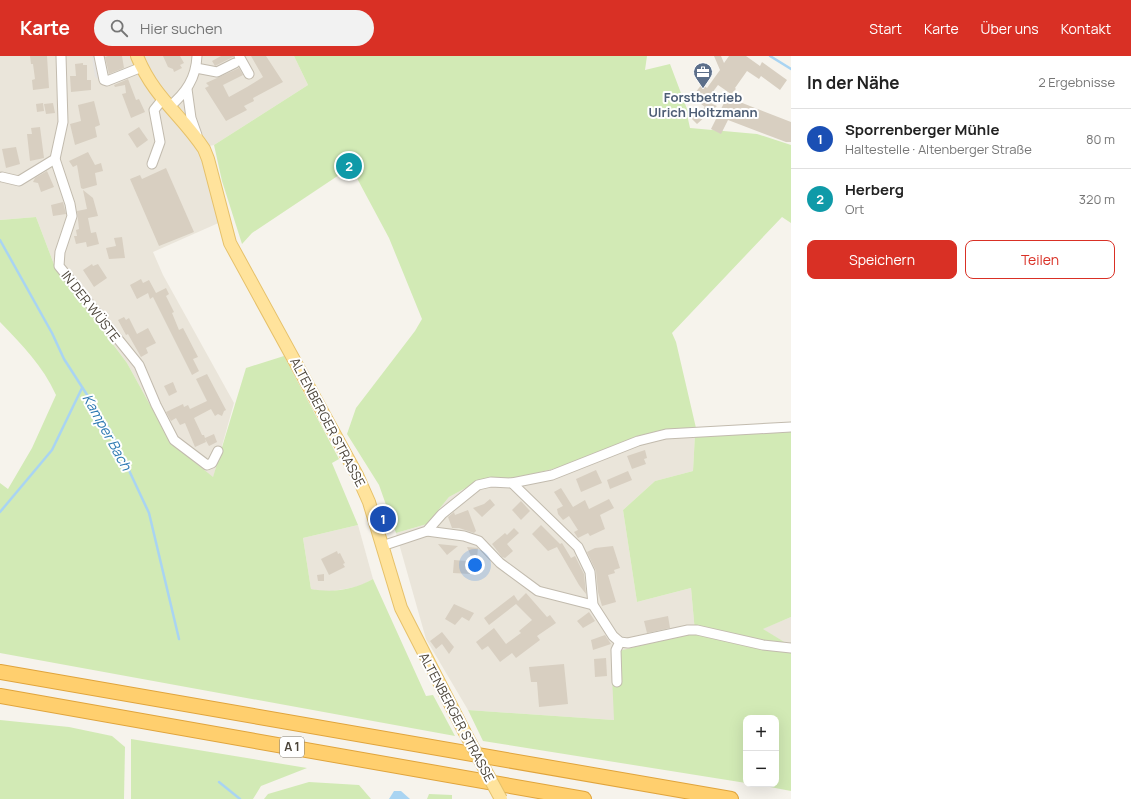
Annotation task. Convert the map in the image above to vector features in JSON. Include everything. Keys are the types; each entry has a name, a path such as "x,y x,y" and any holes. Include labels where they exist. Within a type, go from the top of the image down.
{"highway":[{"name":"A 1","path":"0,672 731,799"},
{"name":"A 1","path":"0,696 584,799"}],"main road":[{"name":"ALTENBERGER STRASSE","path":"140,62 149,81 166,103 199,140 208,159 230,244 357,475 369,502 401,608 464,731 501,799"}],"street":[{"path":"2,177 19,181 55,159 64,122 61,56"},
{"path":"99,56 104,80 108,81 140,62"},
{"path":"197,56 196,68 187,89 191,118 199,140"},
{"path":"196,68 217,72 237,59 249,74"},
{"path":"152,164 160,142 154,110 187,89"},
{"name":"IN DER WÜSTE","path":"55,159 70,204 72,216 60,252 59,266 139,365 174,440 207,465 212,463 218,451"},
{"path":"428,531 442,514 478,485 491,482 512,483 565,471 650,437 692,432 791,427"},
{"path":"512,483 578,547 590,572 593,589 593,605 613,636 620,642 628,643 688,630 697,630 763,645 791,648"},
{"path":"382,546 428,531 474,538 484,544 500,563 538,591 593,605"},
{"path":"617,682 616,650 620,642"}],"shaded area":[{"path":"0,56 294,56 308,85 214,145 199,148 223,221 153,252 163,275 234,403 213,478 171,443 127,363 55,267 36,217 0,220"},
{"path":"92,56 98,56 101,80 95,77"},
{"path":"671,430 695,434 693,471 655,481 623,510 637,602 691,588 695,632 614,720 468,710 426,639 396,533 427,524 449,497 475,483 520,477 577,463 637,436"},
{"path":"358,525 373,579 360,586 345,589 326,592 311,589 303,538"},
{"path":"791,617 791,646 762,629"}],"green space":[{"path":"294,56 647,56 645,70 670,64 687,109 691,113 688,119 690,128 757,134 791,145 791,223 782,217 672,333 676,342 696,428 671,430 637,436 577,463 520,477 475,483 449,497 427,524 396,533 379,485 347,434 356,408 415,331 422,319 389,238 351,167 252,233 242,244 222,181 214,145 308,85"},
{"path":"36,217 55,267 127,363 171,443 213,477 246,368 284,356 339,459 332,463 358,525 303,538 311,589 327,591 343,590 358,586 373,579 426,696 433,695 455,736 0,653 0,483 8,489 32,448 56,395 51,384 38,365 0,322 0,220"},
{"path":"791,429 791,617 763,629 791,646 791,791 770,787 779,787 779,715 743,715 743,783 483,741 468,710 614,720 611,653 695,632 691,588 637,602 623,510 655,481 693,471 695,434"},
{"path":"0,720 69,727 112,736 125,747 124,799 0,799"},
{"path":"131,739 307,768 261,786 253,799 131,799"},
{"path":"309,782 359,785 371,799 264,799 268,794"},
{"path":"429,794 452,795 452,799 427,799"}],"water":[{"path":"394,791 401,791 410,799 389,799"}],"building":[{"path":"30,56 47,56 49,88 33,90 32,80 35,79 33,64 31,64"},
{"path":"122,56 124,68 109,74 105,57"},
{"path":"163,56 180,56 184,63 180,65 182,68 174,72 173,69 168,67"},
{"path":"221,56 233,57 215,66 212,61"},
{"path":"251,56 266,56 283,82 253,98 254,101 244,106 247,110 226,121 205,88 209,86 206,83 239,68 243,75 223,85 229,97 247,87 263,77"},
{"path":"714,56 721,56 724,63 729,56 746,56 760,66 762,62 787,80 780,90 761,76 759,79 747,71 735,88 736,89 731,94 718,85 706,101 717,106 697,124 691,118 705,107 692,97 702,84 707,88 720,70"},
{"path":"83,63 83,65 87,65 87,80 91,80 91,90 71,92 70,76 76,76 75,64"},
{"path":"128,79 136,100 139,99 145,112 131,118 122,94 126,93 125,85 115,87 114,85"},
{"path":"727,97 791,122 791,142 786,142 728,120 721,134 711,129"},
{"path":"94,101 100,125 95,127 97,137 75,145 70,124 81,121 78,105"},
{"path":"43,103 44,111 37,112 36,104"},
{"path":"53,103 55,113 46,114 44,104"},
{"path":"40,127 44,158 30,161 27,134 32,134 31,128"},
{"path":"139,127 148,140 137,148 128,134"},
{"path":"16,147 20,164 6,168 2,149"},
{"path":"88,152 95,165 101,163 103,171 95,173 97,185 83,189 81,188 77,165 73,167 69,161"},
{"path":"166,168 194,232 159,246 130,179 140,175 142,179"},
{"path":"47,171 54,187 41,192 38,183 33,182 35,178"},
{"path":"83,190 93,198 98,216 88,218 91,233 96,232 99,244 87,247 86,242 76,244 74,236 77,236 76,230 79,229 77,211 87,209"},
{"path":"63,202 66,214 53,216 51,205"},
{"path":"122,237 125,258 109,259 106,248 116,246 114,238"},
{"path":"92,264 93,266 98,264 107,278 94,287 83,270"},
{"path":"141,279 143,283 149,280 156,293 166,288 169,294 166,296 174,312 172,313 179,330 183,328 198,357 193,359 199,371 192,375 153,297 150,299 148,293 137,299 130,285"},
{"path":"124,317 126,320 129,318 137,334 148,328 156,343 146,348 148,353 141,357 118,320"},
{"path":"207,374 226,410 222,416 218,414 215,416 211,409 194,418 202,435 204,435 205,438 214,434 217,442 209,446 205,439 206,442 195,447 185,423 180,425 176,418 171,421 166,412 183,404 184,407 188,405 190,409 207,401 196,379"},
{"path":"173,382 177,392 169,396 164,386"},
{"path":"645,450 647,458 644,459 646,464 632,469 627,456"},
{"path":"596,470 602,483 581,492 576,479"},
{"path":"628,471 632,480 610,489 607,480"},
{"path":"561,488 573,507 585,500 589,509 609,499 614,508 600,515 605,529 590,536 588,533 578,538 574,532 578,530 569,516 563,520 558,514 557,509 563,506 554,492"},
{"path":"490,499 495,505 482,517 473,508 484,504"},
{"path":"521,501 530,511 521,520 512,510"},
{"path":"468,510 476,531 474,533 459,528 452,528 448,517 454,512 455,515"},
{"path":"541,525 560,544 562,543 571,558 575,556 584,574 586,594 579,585 557,547 548,551 532,534"},
{"path":"514,528 519,533 507,544 513,551 505,558 502,557 492,544 505,533 507,535"},
{"path":"438,544 458,546 447,555"},
{"path":"613,546 620,568 614,570 615,573 608,575 616,602 602,606 598,592 596,571 587,552 595,548"},
{"path":"467,547 478,548 476,567"},
{"path":"337,551 338,554 340,553 345,563 343,564 345,567 329,575 321,559"},
{"path":"454,560 466,561 470,566 470,574 453,573"},
{"path":"324,574 324,581 318,581 317,575"},
{"path":"526,593 547,617 550,615 556,623 537,636 540,640 516,658 512,653 500,662 488,646 482,650 476,642 494,628 506,644 521,633 519,631 532,620 516,604 489,625 484,618 514,595 518,601"},
{"path":"454,604 474,613 469,621 462,617 455,625 445,619"},
{"path":"589,612 595,621 583,628 577,621"},
{"path":"668,616 670,628 647,633 644,621"},
{"path":"442,632 454,647 449,654 442,644 436,649 430,641"},
{"path":"605,635 611,644 593,650 591,640"},
{"path":"606,658 607,676 595,677 594,659"},
{"path":"564,664 568,704 539,707 537,682 531,682 529,667"}],"waterway":[{"path":"770,56 791,69"},
{"name":"Kamper Bach","path":"0,240 52,333 64,359 111,432 149,513 179,639"},
{"path":"0,512 52,450 82,388"},
{"name":"Kamper Bach","path":"219,782 240,799"}],"place":[{"name":"Forstbetrieb Ulrich Holtzmann","path":"703,89"},
{"name":"Herberg","path":"349,166"},
{"name":"Sporrenberger Mühle","path":"383,519"}]}
